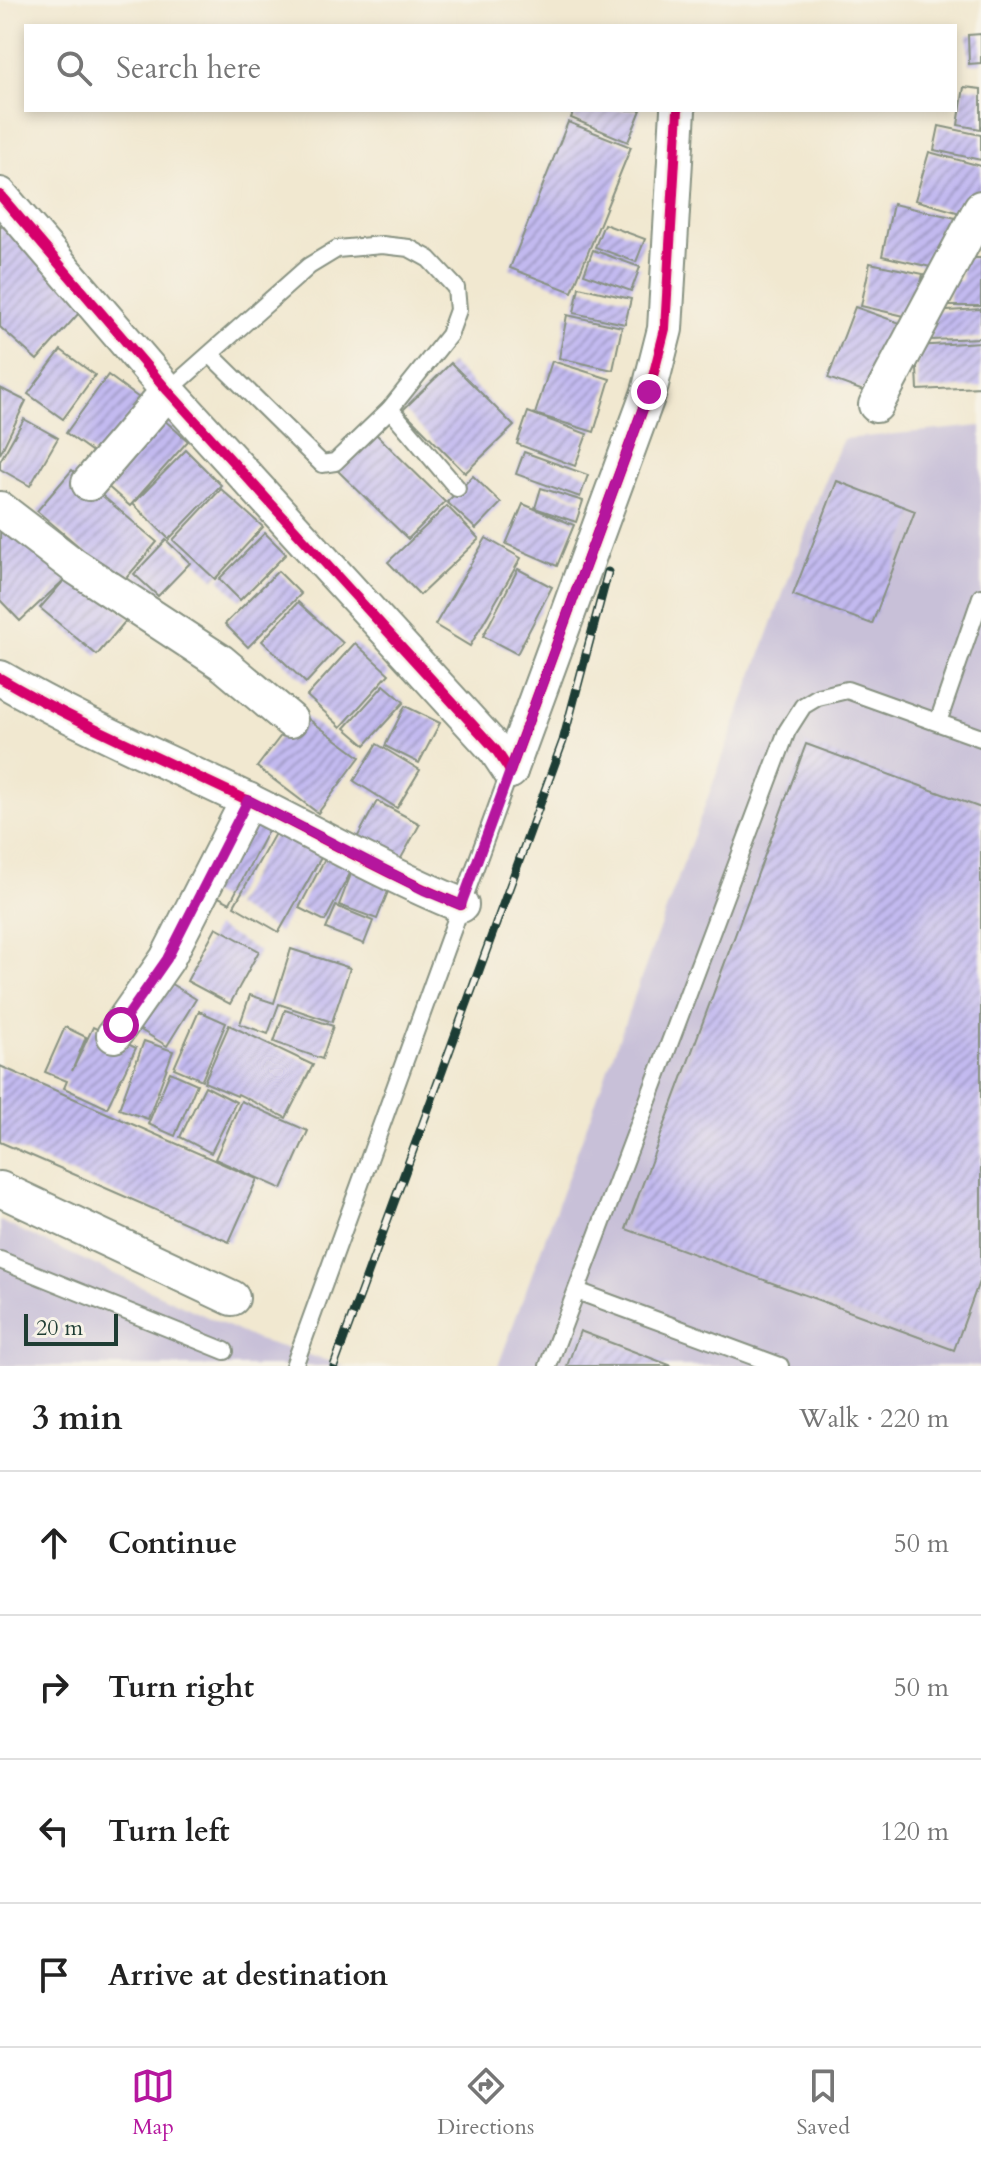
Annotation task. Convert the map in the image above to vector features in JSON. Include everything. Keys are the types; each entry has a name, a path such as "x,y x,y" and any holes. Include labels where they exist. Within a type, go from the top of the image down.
{"street":[{"path":"510,771 652,379 665,329 678,112"},
{"path":"0,195 168,391 496,750 510,771"},
{"path":"876,405 981,208"},
{"path":"89,483 168,391"},
{"path":"0,509 73,565 221,662 290,720"},
{"path":"0,678 424,890 461,905"},
{"path":"114,1035 167,959 248,800"},
{"path":"0,1189 232,1298"}],"lane":[{"path":"168,391 309,266 337,249 382,245 409,248 429,259 456,288 458,310 449,335 390,409 335,462 322,464 211,355"},
{"path":"390,409 457,488"},
{"path":"938,722 981,597"},
{"path":"548,1366 787,731 803,706 818,697 847,690 981,738"},
{"path":"294,1366 510,771"},
{"path":"0,1260 225,1351"},
{"path":"577,1291 780,1366"}],"shaded area":[{"path":"981,426 981,1366 498,1366 825,480 843,439"},
{"path":"0,1221 255,1339 345,1366 0,1366"}],"building":[{"path":"981,34 981,63 969,64 968,35"},
{"path":"964,87 981,89 981,129 958,125"},
{"path":"573,112 640,112 628,142 571,118"},
{"path":"568,122 631,147 572,292 510,268"},
{"path":"939,126 981,135 981,160 934,150"},
{"path":"929,152 981,166 981,194 974,217 915,200"},
{"path":"893,204 956,218 944,270 882,256"},
{"path":"0,224 88,303 37,360 0,327"},
{"path":"604,224 645,239 636,262 595,247"},
{"path":"593,250 640,267 631,291 584,274"},
{"path":"961,258 981,258 981,306 950,306 949,281 962,281"},
{"path":"870,263 923,274 913,318 861,306"},
{"path":"579,287 631,299 625,324 574,313"},
{"path":"855,307 903,324 877,396 828,378"},
{"path":"981,309 981,338 931,340 930,312"},
{"path":"567,315 622,327 613,370 559,358"},
{"path":"981,342 981,387 918,390 916,346"},
{"path":"61,350 95,375 63,419 28,394"},
{"path":"552,361 610,379 594,432 535,414"},
{"path":"451,363 514,426 465,473 403,410"},
{"path":"108,375 143,401 101,458 66,433"},
{"path":"0,388 26,401 0,454"},
{"path":"155,412 188,441 130,506 97,477"},
{"path":"528,412 587,434 575,466 517,444"},
{"path":"24,419 58,438 30,486 0,469 0,461"},
{"path":"373,431 445,502 408,539 336,469"},
{"path":"186,450 221,485 169,539 133,504"},
{"path":"524,452 588,475 580,497 516,474"},
{"path":"72,470 157,542 122,583 37,511"},
{"path":"473,476 501,503 476,529 447,502"},
{"path":"837,481 915,511 872,624 793,595"},
{"path":"541,488 583,501 576,522 535,508"},
{"path":"221,489 263,527 215,579 173,540"},
{"path":"523,504 574,525 557,566 506,544"},
{"path":"447,506 479,539 420,595 388,562"},
{"path":"0,511 66,578 20,621 0,600"},
{"path":"265,533 286,554 240,600 219,579"},
{"path":"486,538 521,558 470,646 435,625"},
{"path":"166,540 190,563 158,596 134,574"},
{"path":"518,569 552,587 517,654 483,636"},
{"path":"73,570 129,617 97,655 40,608"},
{"path":"278,571 301,594 248,647 225,624"},
{"path":"298,602 343,643 306,683 262,641"},
{"path":"355,643 389,674 341,727 307,696"},
{"path":"384,685 404,702 365,745 345,728"},
{"path":"405,706 440,723 419,763 385,746"},
{"path":"299,712 360,757 318,813 257,767"},
{"path":"377,744 420,770 397,808 354,781"},
{"path":"806,744 981,808 981,1276 954,1350 626,1229"},
{"path":"377,801 420,824 394,871 352,847"},
{"path":"249,806 274,819 230,903 205,890"},
{"path":"282,821 327,847 279,932 234,906"},
{"path":"329,851 393,879 377,919 339,905 355,864 325,921 299,908"},
{"path":"336,906 373,921 364,944 326,929"},
{"path":"216,927 259,951 230,1004 187,981"},
{"path":"291,949 350,968 332,1022 279,1004 268,1034 240,1024 250,995 274,1003"},
{"path":"163,979 196,999 167,1046 134,1026"},
{"path":"285,1010 333,1026 322,1059 274,1042"},
{"path":"199,1011 226,1023 202,1080 174,1068"},
{"path":"229,1025 313,1065 286,1118 238,1094 204,1082"},
{"path":"65,1027 86,1037 72,1071 93,1027 136,1048 107,1108 64,1088 67,1081 45,1072"},
{"path":"144,1041 173,1051 148,1119 119,1109"},
{"path":"0,1066 257,1179 229,1242 0,1142"},
{"path":"170,1072 197,1084 175,1136 148,1124"},
{"path":"205,1086 236,1102 211,1153 180,1137"},
{"path":"241,1101 308,1131 282,1189 215,1159"},
{"path":"580,1331 672,1366 567,1366"}],"railway":[{"path":"334,1366 563,741 608,572"}],"cycle path":[{"path":"510,771 649,392 665,329 678,112"},
{"path":"0,195 168,391 496,750 510,771"},
{"path":"0,678 91,726 461,905"}],"route":[{"path":"121,1025 167,959 248,800 424,890 461,905 649,392"}]}
